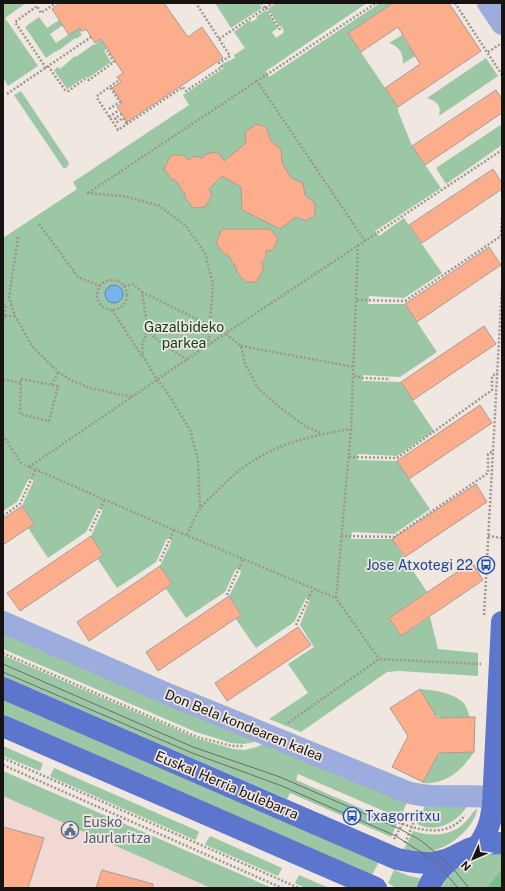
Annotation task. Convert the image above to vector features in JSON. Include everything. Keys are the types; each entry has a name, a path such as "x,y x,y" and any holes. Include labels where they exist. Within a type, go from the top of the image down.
{"main road":[{"path":"478,846 487,831 492,818 483,796 493,621"},
{"name":"Euskal Herria bulebarra","path":"3,688 396,859 424,863 446,861 455,856"},
{"path":"3,726 376,888"},
{"path":"428,888 441,868 455,856 478,846 491,843 502,843"}],"street":[{"path":"488,3 502,24"},
{"name":"Don Bela kondearen kalea","path":"3,622 170,695 407,792 418,795 483,796"}],"path":[{"path":"56,3 41,13 37,6 15,22 65,90 68,91 85,79 89,80 114,62 107,51"},
{"path":"118,81 98,95 97,98 118,130 183,87 186,91 222,67 219,63 230,56 196,3"},
{"path":"261,3 281,32"},
{"path":"219,39 273,3"},
{"path":"208,345 213,284 205,253 186,226 158,204 123,196 87,193 376,3"},
{"path":"455,3 502,75"},
{"path":"7,94 91,37"},
{"path":"488,52 502,42"},
{"path":"258,81 365,241"},
{"path":"109,109 120,102 110,87"},
{"path":"109,117 119,110"},
{"path":"122,114 115,118 117,122 123,118 127,124"},
{"path":"29,466 502,150"},
{"path":"357,300 405,301 501,236 502,217"},
{"path":"39,224 78,277 100,286"},
{"path":"18,236 9,297 16,316 32,346 58,372 71,380 90,388 132,397"},
{"path":"336,598 351,429 358,245"},
{"path":"113,280 121,283 127,291 126,302 122,307 112,310 103,307 98,299 98,290 100,286 113,280"},
{"path":"124,286 133,284 142,292 209,325"},
{"path":"493,621 488,536 502,286"},
{"path":"142,292 148,330 156,340 187,360"},
{"path":"3,304 6,305 3,324"},
{"path":"112,310 143,356 157,380 169,395 190,430 198,460 200,509"},
{"path":"5,316 16,316"},
{"path":"143,356 142,344 148,330"},
{"path":"226,333 241,346 354,367"},
{"path":"241,346 245,364 258,388 278,406 305,426 322,433"},
{"path":"52,385 58,372"},
{"path":"349,457 397,458 492,390 492,376 497,373"},
{"path":"354,376 363,378 390,379"},
{"path":"3,379 21,383"},
{"path":"21,379 58,386 49,421 20,414 21,383 21,379"},
{"path":"187,535 200,509 228,479 249,462 289,442 322,433 351,429"},
{"path":"4,437 21,463 174,530 336,598 379,659"},
{"path":"341,536 394,537 488,473 488,454 493,451"},
{"path":"3,516 20,504 36,469"},
{"path":"90,531 105,499"},
{"path":"160,561 174,530"},
{"path":"488,536 502,538"},
{"path":"227,595 243,559"},
{"path":"296,625 313,588"},
{"path":"3,653 197,737 232,746 244,746 254,744 263,732"},
{"path":"286,724 379,659 481,664 481,657"},
{"path":"3,758 299,888"},
{"path":"3,765 282,888"},
{"path":"386,854 418,795"},
{"path":"395,821 430,831 443,830 453,826 463,818 468,810 483,796"}],"shaded area":[{"name":"Eusko Jaurlaritza","path":"3,771 272,888 3,888"}],"green space":[{"path":"3,3 26,3 5,18 38,66 8,86 3,78"},
{"path":"215,3 259,3 262,8 231,28"},
{"name":"Gazalbideko parkea","path":"276,3 367,3 266,71 269,77 380,3 393,3 348,33 398,107 398,111 412,146 441,188 375,231 379,236 404,218 442,273 404,298 369,296 368,304 405,304 437,352 400,377 363,375 362,381 401,382 434,431 397,456 358,454 357,460 397,461 430,509 394,534 352,532 351,539 392,539 427,592 389,618 401,636 430,617 438,649 478,653 478,676 399,671 387,672 301,732 269,719 308,693 288,664 314,647 300,625 310,599 306,598 294,622 256,648 235,618 241,614 229,596 241,573 238,568 235,570 225,592 186,618 166,589 172,584 160,566 171,543 171,539 169,538 166,540 156,562 117,588 97,558 103,554 91,536 102,509 99,508 97,510 86,532 48,558 28,528 34,524 22,506 33,479 30,478 28,480 17,502 3,511 3,238 77,189 73,182 189,105 183,95 224,68 222,64 235,58 234,55 245,48 234,32 250,20 251,22 257,19 256,17 266,10 278,28 272,32 276,38 283,33 284,31 281,26 280,27 268,9"},
{"path":"457,15 463,24 403,64 400,51 396,46 389,43 402,35 410,48"},
{"path":"39,17 47,28 59,20 63,25 50,34 56,43 80,27 82,31 80,32 82,35 76,39 75,38 46,58 25,27"},
{"path":"101,39 107,49 104,51 111,62 88,78 85,77 67,89 54,70 58,67 60,69 75,56 76,57 94,44 95,45"},
{"path":"486,58 498,76 439,116 440,109 438,104 427,98"},
{"path":"21,91 69,163 64,169 14,95"},
{"path":"502,124 502,145 446,184 436,168"},
{"path":"3,629 255,740 254,742 244,744 231,743 196,732 3,649"},
{"path":"3,655 196,738 233,749 245,750 257,747 264,743 409,798 400,818 298,774 296,780 397,824 391,837 290,793 287,799 3,676"},
{"path":"420,689 451,695 465,705 470,717 441,718 435,715"},
{"path":"3,699 379,862 372,875 3,714"},
{"path":"3,746 42,763 43,764 40,771 3,756"},
{"path":"474,752 459,770 446,779 439,782 422,783 437,756 442,753"},
{"path":"54,768 198,831 199,832 196,839 195,840 51,777 50,776"},
{"path":"3,771 272,888 211,888 3,796"},
{"path":"426,803 468,805 458,817 446,825 432,828 417,824"},
{"path":"477,808 476,814 469,827 444,847 426,852 404,849 413,831 425,834 451,832 462,825"},
{"path":"210,836 282,868 278,876 206,845 205,844"},
{"path":"491,854 502,854 502,888 441,888 456,869 475,858"},
{"path":"502,869 502,888 487,888 488,887"},
{"path":"394,870 409,876 420,878 416,888 396,888 388,883"},
{"path":"299,875 329,888 305,888 295,883"}],"water":[{"path":"114,285 120,288 123,294 120,300 114,303 108,300 105,294 108,288"}],"building":[{"path":"60,3 164,3 188,37 202,27 223,58 127,122 117,107 122,103 112,88 121,82 117,77 123,73 101,39 95,43 86,29 83,31 79,28 69,35 52,9"},
{"path":"393,3 449,3 481,51 398,107 385,88 420,64 398,27 361,52 348,33"},
{"path":"496,90 502,99 502,113 425,165 412,146"},
{"path":"256,124 266,127 271,141 281,149 282,162 290,177 303,183 305,195 315,203 315,215 306,221 296,217 280,229 242,210 241,187 222,176 209,189 212,195 205,207 193,208 175,180 172,180 164,169 171,155 184,155 188,160 195,156 202,158 205,154 218,152 224,161 246,143 245,132"},
{"path":"493,169 502,183 502,189 422,243 409,225"},
{"path":"222,229 271,229 278,239 273,250 266,251 266,258 261,263 264,269 256,282 245,282 236,271 237,269 227,254 224,254 216,243"},
{"path":"489,247 501,265 417,322 405,304"},
{"path":"484,326 496,344 413,400 401,382"},
{"path":"480,405 492,423 409,479 397,461"},
{"path":"476,484 487,502 405,557 392,539"},
{"path":"22,506 34,524 3,545 3,519"},
{"path":"91,536 103,555 20,611 7,593"},
{"path":"472,562 483,580 401,636 389,618"},
{"path":"160,566 172,584 89,641 77,622"},
{"path":"229,596 241,615 158,671 146,652"},
{"path":"298,627 311,645 227,701 215,683"},
{"path":"420,689 437,718 475,717 474,752 439,753 423,782 392,767 408,736 390,708"},
{"path":"3,827 44,838 28,888 3,888"},
{"path":"102,870 153,884 153,888 96,888"}],"tram line":[{"path":"3,664 193,747 280,777 400,829 420,840 434,851 455,871 469,888"},
{"path":"3,672 192,753 282,786 396,836 430,858 441,868 458,888"}],"place":[{"name":"Jose Atxotegi 22","path":"486,565"},
{"name":"Txagorritxu","path":"352,816"},
{"name":"Eusko Jaurlaritza","path":"70,830"}]}
